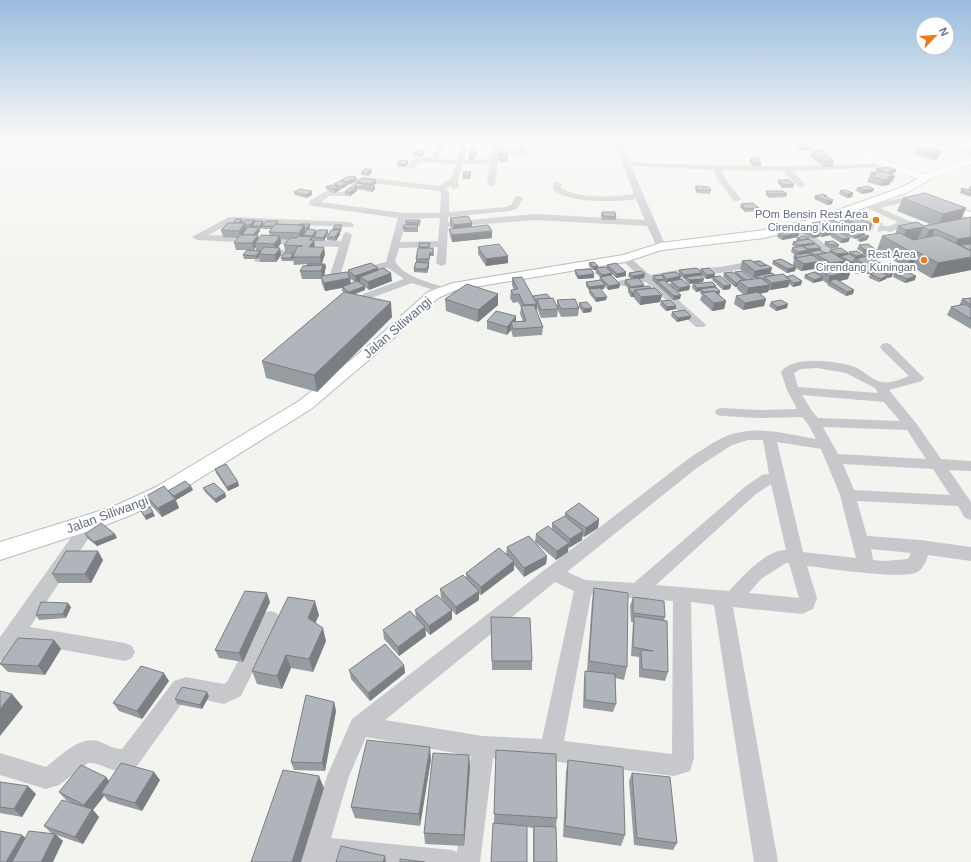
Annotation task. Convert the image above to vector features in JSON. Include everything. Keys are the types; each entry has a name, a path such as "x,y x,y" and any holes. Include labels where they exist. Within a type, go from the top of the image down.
{"main road":[{"name":"Jalan Siliwangi","path":"0,551 91,522 124,510 163,492 294,413 372,350 433,295 443,290 505,277 625,258 661,247 764,234 848,216 919,181"},
{"path":"904,190 969,219"}],"street":[{"path":"361,181 346,194 327,194 313,203 403,216 444,220 518,222 536,217 648,223 650,221"},
{"path":"381,181 443,190"},
{"path":"441,263 444,220 443,190 452,181"},
{"path":"633,181 661,247"},
{"path":"723,181 737,199"},
{"path":"798,181 802,185"},
{"path":"557,184 557,189 559,192 570,195 627,199 638,196"},
{"path":"444,220 511,208 516,204 519,198"},
{"path":"868,206 905,200 929,205 969,219"},
{"path":"310,223 332,206"},
{"path":"868,206 924,229 934,229"},
{"path":"359,210 350,225 335,275 344,276 391,264"},
{"path":"403,216 396,245 390,261 391,264 412,280 443,290"},
{"path":"344,244 197,237 229,220 350,225"},
{"path":"882,228 891,229 904,222"},
{"path":"790,228 820,244 826,249 827,253 860,272"},
{"path":"259,260 266,252 281,257 290,242"},
{"path":"396,245 443,244"},
{"path":"625,258 649,278 672,302 700,325"},
{"path":"622,283 690,271 720,270 759,263"},
{"path":"367,296 412,280"},
{"path":"793,390 885,392 918,378 886,347"},
{"path":"866,564 848,495 829,452 793,390 787,375 788,370 795,366 821,365 839,367 852,371 885,392 911,426 967,507"},
{"path":"722,412 810,417 911,426"},
{"path":"452,862 314,856 332,793 352,740 360,726 693,463 711,451 739,436 748,435 769,437 829,452 936,464 971,466"},
{"path":"553,574 584,588 682,594 800,606 805,605 808,598 796,557 769,437"},
{"path":"637,591 751,490 767,479 777,478"},
{"path":"848,495 967,507"},
{"path":"0,652 15,633 91,522"},
{"path":"860,542 921,547 971,554"},
{"path":"727,599 754,574 784,556 866,564 885,568 913,566 919,558 921,547"},
{"path":"551,750 584,588"},
{"path":"360,726 483,747 551,750 674,765 682,763 684,758 682,594"},
{"path":"727,599 766,862"},
{"path":"0,764 46,778 51,777 88,752 96,751 119,761 129,758 181,688 186,686 224,694 234,689 270,619"},
{"path":"15,633 125,652"},
{"path":"468,862 483,747"}],"building":[{"path":"340,181 347,183 341,186 334,184"},
{"path":"358,181 374,181 370,184 357,182"},
{"path":"779,181 791,181 794,184 783,185"},
{"path":"357,183 364,184 361,187 354,186"},
{"path":"331,185 339,187 334,189 326,187"},
{"path":"366,185 375,186 372,188 362,187"},
{"path":"696,186 709,187 711,190 697,190"},
{"path":"868,186 874,189 864,190 857,188"},
{"path":"352,187 357,187 350,192 345,192"},
{"path":"962,188 971,191 971,194 961,190"},
{"path":"300,189 312,191 306,195 294,192"},
{"path":"845,190 853,193 848,194 840,191"},
{"path":"766,191 783,191 787,194 770,194"},
{"path":"925,193 966,208 943,214 903,198"},
{"path":"823,194 827,196 824,196 833,200 829,201 815,196"},
{"path":"753,203 759,208 746,209 741,204"},
{"path":"602,212 615,212 616,217 603,216"},
{"path":"849,215 872,224 865,227 841,218"},
{"path":"468,216 472,223 454,225 450,218"},
{"path":"971,217 971,237 958,239 935,229 929,230 923,227 906,230 898,226 917,222 924,226"},
{"path":"236,219 242,219 240,223 233,223"},
{"path":"245,220 255,220 250,225 245,225 245,223 242,223"},
{"path":"406,220 420,220 420,222 406,223"},
{"path":"832,220 847,226 839,228 826,222"},
{"path":"255,221 263,221 260,226 252,226"},
{"path":"266,221 278,221 277,224 273,226 262,226"},
{"path":"825,221 837,228 824,230 812,223"},
{"path":"228,223 245,223 239,231 221,230"},
{"path":"275,224 304,225 299,233 269,232"},
{"path":"310,224 307,228 305,228 304,225 299,225"},
{"path":"335,225 342,225 341,228 333,229"},
{"path":"404,225 418,225 417,228 403,228"},
{"path":"488,225 492,231 452,235 449,229"},
{"path":"248,227 259,228 253,235 242,235"},
{"path":"808,227 820,234 813,235 801,228"},
{"path":"850,227 865,233 856,236 842,229"},
{"path":"308,229 316,230 312,236 303,235"},
{"path":"318,230 328,230 323,238 314,237"},
{"path":"331,230 340,230 335,237 327,237"},
{"path":"794,231 799,233 783,236 778,234"},
{"path":"839,232 850,238 842,239 832,233"},
{"path":"900,233 913,240 938,235 971,251 971,257 938,263 918,252 913,253 882,236"},
{"path":"240,235 258,235 252,243 234,243"},
{"path":"261,235 280,236 274,244 255,243"},
{"path":"865,235 869,236 861,238 858,237"},
{"path":"298,236 312,237 309,240 314,240 309,247 324,247 320,257 293,257 297,247 303,246 284,245 290,238 296,238"},
{"path":"805,236 809,238 801,240 797,238"},
{"path":"809,239 815,243 799,245 793,242"},
{"path":"833,241 839,245 831,245 825,242"},
{"path":"419,243 430,243 429,247 419,247"},
{"path":"499,244 508,256 486,259 478,247"},
{"path":"816,244 821,248 808,249 803,246"},
{"path":"868,244 875,249 865,250 859,245"},
{"path":"971,244 971,250 960,245"},
{"path":"802,246 808,250 798,252 792,248"},
{"path":"264,247 280,248 275,255 259,254"},
{"path":"418,248 433,248 433,253 430,253 429,259 416,259"},
{"path":"841,248 848,253 837,254 830,250"},
{"path":"247,250 260,251 256,256 243,255"},
{"path":"820,250 826,253 815,255 809,252"},
{"path":"877,250 881,252 867,254 863,252"},
{"path":"857,251 863,255 856,256 849,252"},
{"path":"831,252 845,261 831,263 817,255"},
{"path":"284,253 293,253 291,258 281,258"},
{"path":"808,253 812,255 798,258 794,255"},
{"path":"850,254 857,259 851,262 841,256"},
{"path":"812,255 821,261 804,264 795,258"},
{"path":"868,256 882,264 870,267 855,259"},
{"path":"781,259 796,267 788,269 773,261"},
{"path":"751,260 760,266 767,265 772,268 755,271 742,261"},
{"path":"760,261 766,265 760,266 754,262"},
{"path":"416,262 429,263 427,269 414,269"},
{"path":"594,262 598,266 594,267 589,263"},
{"path":"371,263 378,268 355,276 348,270"},
{"path":"616,263 626,272 617,274 607,265"},
{"path":"837,263 851,271 830,276 816,268"},
{"path":"308,264 325,264 324,267 323,265 307,266"},
{"path":"323,265 321,271 300,271 303,266"},
{"path":"606,267 612,273 602,275 596,268"},
{"path":"383,268 391,273 368,282 360,277"},
{"path":"697,268 702,273 684,275 679,270"},
{"path":"709,268 715,274 707,275 701,269"},
{"path":"591,269 594,274 578,276 575,270"},
{"path":"884,269 893,273 889,275 879,270"},
{"path":"903,270 916,276 907,279 894,273"},
{"path":"641,271 645,274 633,276 629,273"},
{"path":"742,271 753,279 746,280 735,272"},
{"path":"878,271 888,275 881,279 870,274"},
{"path":"347,272 350,278 324,283 321,276"},
{"path":"675,272 681,276 667,279 662,274"},
{"path":"733,272 743,280 736,283 724,273"},
{"path":"814,272 823,277 814,280 805,275"},
{"path":"772,273 775,275 764,277 764,280 756,276"},
{"path":"783,274 790,280 772,283 764,277"},
{"path":"611,275 620,284 609,286 600,277"},
{"path":"661,275 665,279 657,280 653,276"},
{"path":"700,275 704,279 690,280 686,277"},
{"path":"793,275 802,281 794,283 786,277"},
{"path":"720,276 731,285 724,286 713,277"},
{"path":"522,277 537,304 524,305 519,294 513,295 511,290 518,289 512,278"},
{"path":"638,278 644,285 631,287 625,280"},
{"path":"761,278 770,285 748,288 739,281"},
{"path":"682,279 690,286 679,288 671,281"},
{"path":"836,279 854,290 847,292 829,281"},
{"path":"601,280 605,285 589,287 586,282"},
{"path":"664,280 681,295 674,296 657,281"},
{"path":"357,281 365,286 349,292 342,287"},
{"path":"712,282 716,286 697,288 693,284"},
{"path":"467,284 498,294 478,310 445,299"},
{"path":"649,286 651,288 635,290 634,293 632,293 628,288"},
{"path":"715,287 720,291 704,292 700,289"},
{"path":"600,288 607,297 596,298 589,289"},
{"path":"655,288 662,295 641,297 635,290"},
{"path":"714,291 726,301 714,303 702,293"},
{"path":"344,292 391,302 314,375 262,361"},
{"path":"758,292 766,299 745,303 736,296"},
{"path":"547,294 550,298 535,300 533,296"},
{"path":"553,298 558,309 541,310 537,299"},
{"path":"971,298 971,305 962,299"},
{"path":"575,299 579,308 561,309 557,300"},
{"path":"670,300 676,306 667,307 661,301"},
{"path":"781,300 788,304 777,307 771,302"},
{"path":"587,302 592,308 584,309 579,303"},
{"path":"965,304 971,308 971,319 951,307"},
{"path":"534,305 543,327 513,329 511,322 526,321 521,306"},
{"path":"685,310 691,316 678,318 672,312"},
{"path":"496,311 516,316 507,327 487,321"},
{"path":"226,464 238,482 227,487 215,469"},
{"path":"185,481 191,486 174,496 168,491"},
{"path":"214,483 225,493 215,499 203,488"},
{"path":"164,486 175,499 158,508 146,496"},
{"path":"147,503 153,512 144,516 139,507"},
{"path":"579,503 599,519 586,528 565,513"},
{"path":"565,516 583,531 570,539 552,523"},
{"path":"101,523 115,534 94,542 85,534"},
{"path":"548,526 569,543 557,551 536,534"},
{"path":"529,536 547,556 524,568 507,547"},
{"path":"499,548 514,561 481,587 466,573"},
{"path":"66,551 98,551 85,574 52,574"},
{"path":"463,575 479,591 456,607 440,589"},
{"path":"594,588 628,593 627,667 589,661"},
{"path":"245,591 267,593 239,653 215,650"},
{"path":"437,595 452,610 429,626 415,610"},
{"path":"288,597 315,601 308,618 323,628 309,659 286,655 277,676 252,671"},
{"path":"633,597 664,601 665,617 633,613"},
{"path":"41,602 68,603 63,614 36,615"},
{"path":"410,611 425,627 398,647 383,630"},
{"path":"634,616 667,621 668,672 642,669 641,650 653,651 633,647"},
{"path":"491,617 530,618 532,661 492,661"},
{"path":"18,638 54,640 38,666 0,664"},
{"path":"385,644 404,665 368,693 349,670"},
{"path":"141,666 164,673 137,711 113,703"},
{"path":"585,671 615,674 616,704 585,700"},
{"path":"182,687 207,692 200,705 175,699"},
{"path":"0,691 12,694 0,709"},
{"path":"306,695 334,702 322,763 291,762"},
{"path":"367,740 430,747 419,814 351,807"},
{"path":"496,750 556,754 557,818 494,814"},
{"path":"433,753 469,755 464,835 424,833"},
{"path":"568,760 623,767 625,835 565,826"},
{"path":"121,763 154,772 135,803 101,793"},
{"path":"81,765 106,777 84,805 59,792"},
{"path":"283,770 319,776 292,862 251,862"},
{"path":"632,773 670,777 677,843 637,838"},
{"path":"0,782 28,786 14,809 0,807"},
{"path":"62,800 92,809 75,837 44,826"},
{"path":"493,823 527,826 527,862 491,862"},
{"path":"534,826 556,827 557,862 534,862"},
{"path":"0,831 22,835 6,862 0,862"},
{"path":"29,831 55,834 41,862 12,862"},
{"path":"341,846 385,856 383,862 336,862"},
{"path":"400,859 425,862 400,862"}],"tunnel":[{"path":"855,218 867,223"},
{"path":"865,222 882,228"}],"place":[{"name":"POm Bensin Rest Area Cirendang Kuningan","path":"876,220"},
{"name":"Rest Area Cirendang Kuningan","path":"924,260"}]}
